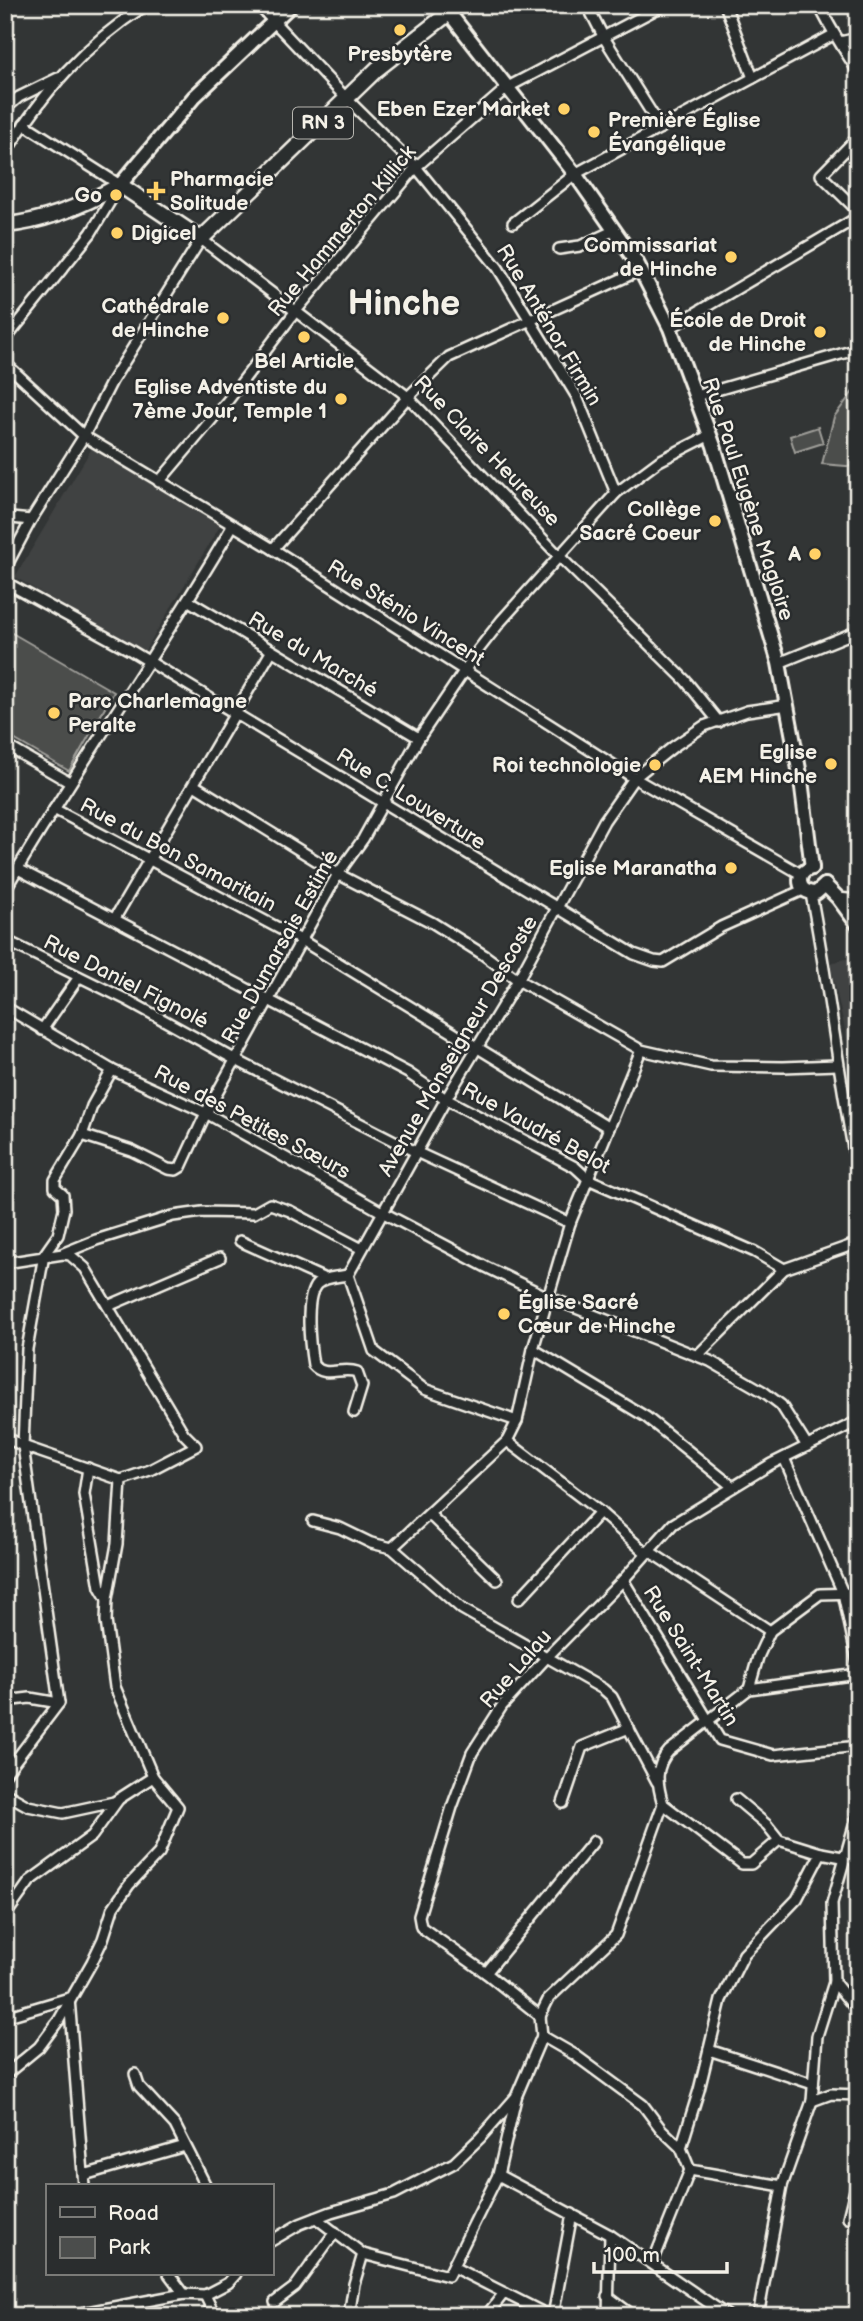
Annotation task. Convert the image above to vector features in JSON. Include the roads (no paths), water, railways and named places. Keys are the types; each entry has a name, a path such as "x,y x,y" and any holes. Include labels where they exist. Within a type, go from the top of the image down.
{"main road":[{"path":"5,225 20,224 75,207 120,185 194,97 290,5"},
{"name":"Rue Paul Eugène Magloire","path":"450,7 615,230 641,270 670,328 710,435 779,663 801,780 807,871"},
{"name":"RN 3","path":"201,239 377,69 450,7"},
{"name":"Rue Claire Heureuse","path":"120,185 201,239"},
{"path":"825,885 819,892 807,892 800,884 807,871 821,871 825,885 858,925"}],"street":[{"name":"Rue Anténor Firmin","path":"258,5 416,167 498,268 577,397 616,494"},
{"path":"587,5 660,128"},
{"name":"Rue Hammerton Killick","path":"159,482 416,167 508,87 664,5"},
{"path":"725,5 753,78"},
{"path":"819,5 832,35 840,42 858,72"},
{"path":"5,154 59,77 102,37 142,6"},
{"path":"513,223 575,174 832,35"},
{"path":"840,42 858,38"},
{"path":"5,109 19,97 59,77"},
{"name":"Rue Claire Heureuse","path":"24,124 120,185"},
{"path":"858,137 821,175 858,211"},
{"path":"5,340 91,233 120,185"},
{"path":"670,328 858,217"},
{"path":"559,249 580,246 615,230"},
{"path":"5,569 31,520 84,436 112,381 201,239"},
{"name":"Rue Claire Heureuse","path":"201,239 408,397 559,556 685,680 719,722"},
{"path":"274,550 408,397 449,357 641,270"},
{"path":"696,396 858,349"},
{"name":"Rue Sténio Vincent","path":"5,363 84,436 274,550 634,778 807,871"},
{"name":"Rue Dumarsais Estimé","path":"82,1135 132,1151 168,1169 176,1170 181,1167 206,1114 338,874 363,839 419,738 464,671 501,621 616,494 659,461 710,435"},
{"path":"5,521 11,518 31,520"},
{"path":"5,890 69,782 189,601 233,525"},
{"name":"Rue C. Louverture","path":"5,582 148,661 634,954 663,962 721,928 807,892"},
{"name":"Rue du Marché","path":"189,601 419,738"},
{"path":"779,663 858,631"},
{"path":"115,918 271,652"},
{"name":"Avenue Monseigneur Descoste","path":"348,1275 446,1099 518,980 604,821 634,778 704,726 747,711 788,705"},
{"path":"5,745 69,782"},
{"path":"194,785 338,874 433,923 518,980 641,1050 711,1066 837,1065"},
{"name":"Rue du Bon Samaritain","path":"54,809 301,940 610,1128"},
{"name":"Rue Vaudré Belot","path":"18,869 408,1073 446,1099 575,1167 588,1179 755,1252 784,1269"},
{"path":"807,892 825,963 837,1065 858,1174"},
{"path":"838,898 858,900"},
{"name":"Rue Daniel Fignolé","path":"5,940 416,1152 570,1223"},
{"path":"43,1030 79,977"},
{"name":"Rue des Petites Sœurs","path":"5,1007 112,1070 206,1114 382,1212 548,1297 710,1360 781,1405 807,1446"},
{"path":"392,1548 507,1441 517,1421 533,1349 570,1223 641,1050"},
{"path":"5,1774 59,1703 23,1446 27,1349 44,1255 58,1234 64,1209 63,1195 54,1184 82,1135 92,1107 112,1070"},
{"path":"63,1254 96,1240 173,1216 202,1212 254,1213 270,1204 290,1211 362,1249"},
{"path":"240,1241 325,1279"},
{"path":"697,1356 784,1269 858,1243"},
{"path":"5,1263 63,1254 70,1255 85,1268 184,1434 196,1446 150,1470 121,1480 23,1446 5,1437"},
{"path":"108,1306 220,1258"},
{"path":"354,1412 362,1386 357,1373 351,1370 325,1373 313,1365 310,1296 315,1286 325,1279 348,1275 374,1351 424,1389 517,1421"},
{"path":"533,1349 646,1417 733,1487"},
{"name":"Rue Lalau","path":"540,2017 486,1973 421,1927 419,1916 452,1807 472,1753 502,1706 673,1524 784,1458 858,1421"},
{"path":"507,1441 600,1512 647,1552 770,1631"},
{"path":"784,1458 843,1593 858,1664"},
{"path":"88,1468 84,1494 100,1587 107,1599"},
{"path":"5,2075 39,2047 59,2020 69,1998 92,1962 113,1908 129,1885 159,1853 178,1807 153,1777 115,1687 106,1621 107,1599 117,1544 121,1480"},
{"path":"519,1599 600,1512"},
{"path":"430,1515 497,1580"},
{"path":"273,2240 316,2218 394,2194 454,2163 480,2138 516,2097 527,2076 542,2036 540,2017 549,1998 616,1935 663,1804 657,1782 629,1728 612,1697 603,1689 462,1609 392,1548 371,1543 340,1528 313,1521"},
{"name":"Rue Saint-Martin","path":"623,1580 720,1740 773,1755 858,1746"},
{"path":"749,1689 758,1657 770,1631 820,1594 858,1593"},
{"path":"657,1782 660,1760 749,1689 858,1674"},
{"path":"5,1701 30,1698 59,1703"},
{"path":"563,1802 582,1747 629,1728"},
{"path":"5,1793 28,1806 62,1813 118,1800 153,1777"},
{"path":"736,1799 767,1825 779,1840 821,1853 858,1860"},
{"path":"5,1916 30,1881 92,1836 118,1800"},
{"path":"663,1804 742,1864 751,1864 779,1840"},
{"path":"758,2316 782,2186 812,2101 817,2036 834,1982 832,1903 858,1812"},
{"path":"486,1973 594,1841"},
{"path":"681,2148 722,2000 744,1954 797,1899 821,1853"},
{"path":"834,1982 858,2012"},
{"path":"5,2017 69,1998"},
{"path":"69,1998 84,2184"},
{"path":"542,2036 575,2055 643,2105 681,2148 690,2170 653,2262"},
{"path":"709,2050 813,2084"},
{"path":"135,2074 139,2086 175,2125 205,2184"},
{"path":"812,2101 831,2094 858,2095"},
{"path":"316,2218 363,2254 448,2276 498,2175 516,2097"},
{"path":"84,2175 186,2146"},
{"path":"690,2170 782,2186"},
{"path":"498,2175 610,2235 728,2316"},
{"path":"848,2218 858,2178"},
{"path":"453,2267 552,2316 572,2214"},
{"path":"275,2302 295,2287 335,2232"},
{"path":"608,2316 610,2235"},
{"path":"349,2316 354,2284 363,2254"},
{"path":"170,2276 184,2294"},
{"path":"65,2316 184,2294 205,2295 228,2283 234,2276"},
{"path":"486,2316 504,2293"},
{"path":"205,2295 215,2316"},
{"path":"607,2296 634,2316"}],"place":[{"name":"Presbytère","path":"400,30"},
{"name":"Eben Ezer Market","path":"564,109"},
{"name":"Première Église Évangélique","path":"594,132"},
{"name":"Pharmacie Solitude","path":"156,191"},
{"name":"Go","path":"116,195"},
{"name":"Digicel","path":"117,233"},
{"name":"Commissariat de Hinche","path":"731,257"},
{"name":"Cathédrale de Hinche","path":"223,318"},
{"name":"École de Droit de Hinche","path":"820,332"},
{"name":"Bel Article","path":"304,337"},
{"name":"Eglise Adventiste du 7ème Jour, Temple 1","path":"341,399"},
{"name":"Collège Sacré Coeur","path":"715,521"},
{"name":"A","path":"815,554"},
{"name":"Parc Charlemagne Peralte","path":"54,713"},
{"name":"Eglise AEM Hinche","path":"831,764"},
{"name":"Roi technologie","path":"655,765"},
{"name":"Eglise Maranatha","path":"731,868"},
{"name":"Église Sacré Cœur de Hinche","path":"504,1314"}],"district":[{"name":"Hinche","path":"404,304"}]}
